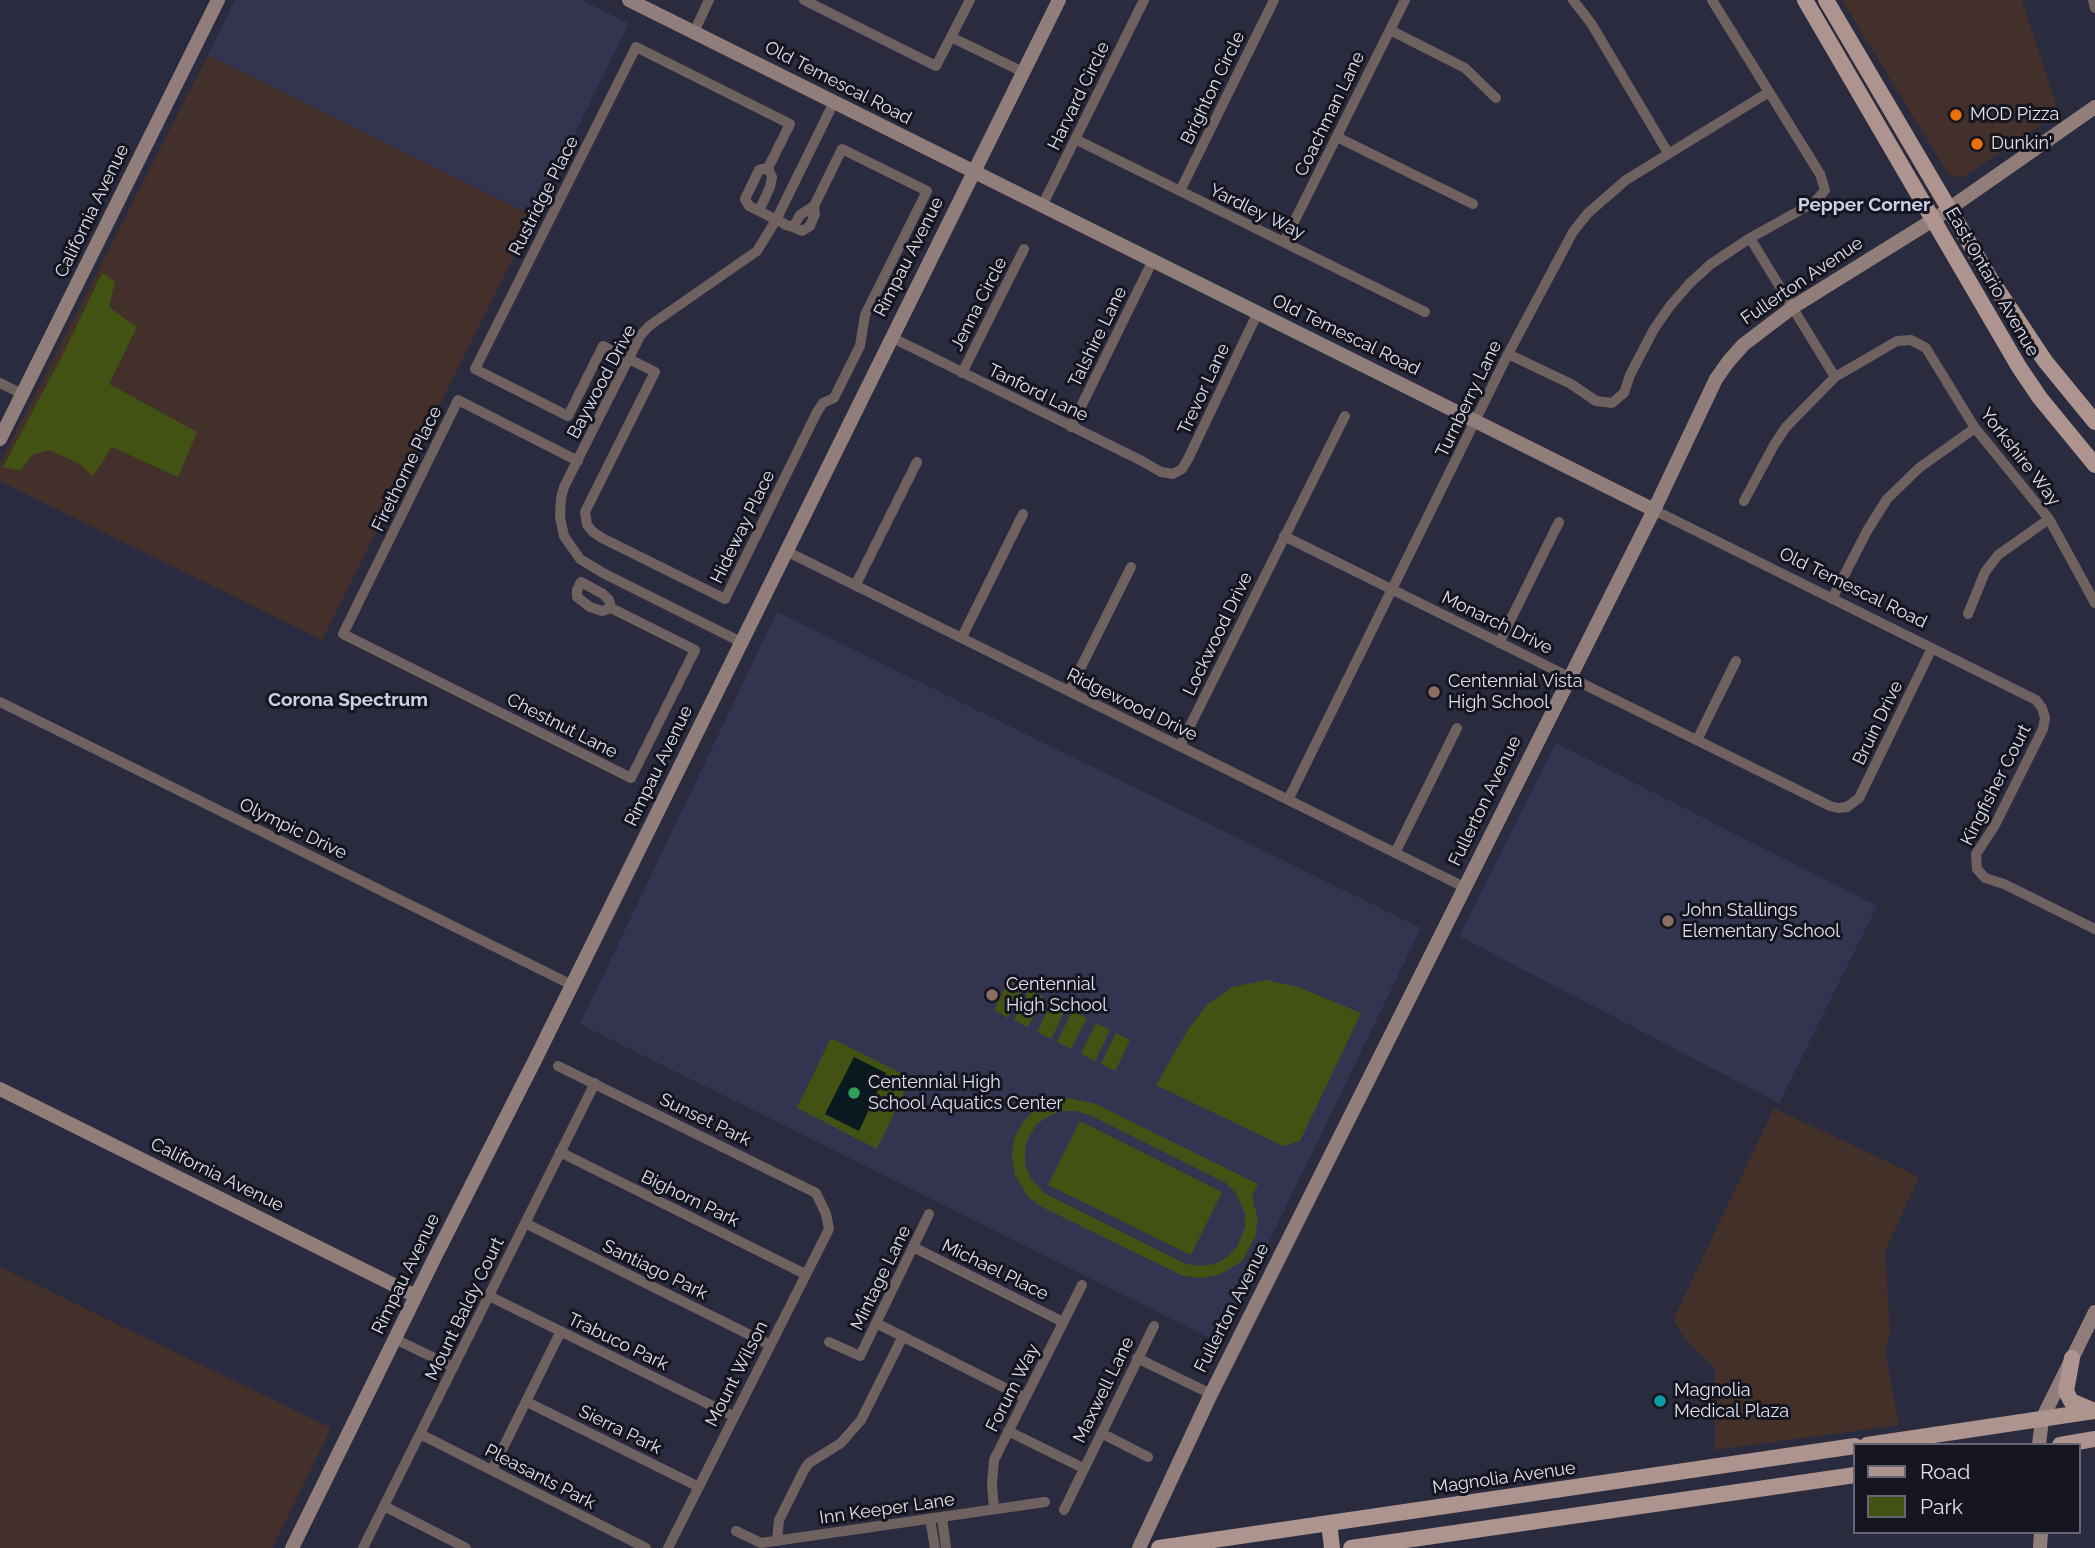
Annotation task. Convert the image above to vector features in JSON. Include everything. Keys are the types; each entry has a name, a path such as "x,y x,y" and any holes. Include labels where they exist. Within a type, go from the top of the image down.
{"main road":[{"name":"California Avenue","path":"0,439 218,0"},
{"name":"Old Temescal Road","path":"629,0 1654,510"},
{"name":"Rimpau Avenue","path":"292,1548 1059,0"},
{"name":"East Ontario Avenue","path":"1805,0 2019,367 2040,398 2095,465"},
{"name":"East Ontario Avenue","path":"1826,0 1991,280 2045,361 2095,422"},
{"name":"Fullerton Avenue","path":"1139,1548 1211,1394 1654,510 1716,379 1727,362 1743,345 1793,307 1950,209 2095,107"},
{"name":"California Avenue","path":"0,1089 416,1296"},
{"path":"2039,1443 2042,1419 2095,1312"},
{"path":"2072,1358 2066,1391 2071,1401 2094,1411"},
{"path":"1880,1443 2094,1411"},
{"path":"2072,1443 2095,1439"},
{"name":"Magnolia Avenue","path":"1159,1548 1854,1447"},
{"path":"1703,1469 1707,1496"},
{"path":"1351,1548 1854,1475"},
{"path":"1329,1523 1332,1548"}],"street":[{"path":"694,32 709,0"},
{"path":"804,0 936,66 970,0"},
{"name":"Harvard Circle","path":"1042,206 1144,0"},
{"name":"Brighton Circle","path":"1180,191 1274,0"},
{"name":"Coachman Lane","path":"1284,242 1405,0"},
{"path":"1573,0 1591,23 1668,153"},
{"path":"1508,354 1571,384 1596,401 1612,403 1624,393 1649,338 1670,306 1711,264 1750,238 1815,202 1825,190 1820,174 1712,0"},
{"path":"2092,0 2095,8"},
{"path":"1390,30 1465,68 1496,98"},
{"path":"951,37 1023,72"},
{"name":"Rustridge Place","path":"628,359 603,346 568,416 475,369 636,47 790,124 768,169"},
{"name":"Turnberry Lane","path":"1288,800 1508,354 1573,232 1588,213 1626,180 1769,92"},
{"name":"Baywood Drive","path":"741,642 580,559 564,536 560,517 561,498 564,487 640,336 649,326 757,251 776,220 834,102"},
{"path":"1337,137 1473,204"},
{"name":"Yardley Way","path":"1075,139 1425,313"},
{"name":"Hideway Place","path":"628,359 655,372 585,512 587,525 602,538 725,599 817,412 823,403 834,398 860,346 865,315 927,191 842,149 814,206 815,214 810,226 802,231 776,220"},
{"name":"Rustridge Place","path":"768,169 772,177 771,187 759,211 749,206 746,199 760,170 768,169"},
{"path":"759,211 776,220"},
{"path":"1744,501 1786,427 1835,377 1750,238"},
{"name":"Jenna Circle","path":"962,373 1024,249"},
{"name":"Talshire Lane","path":"1071,427 1153,260"},
{"name":"Trevor Lane","path":"1173,474 1182,469 1188,459 1258,312"},
{"name":"Tanford Lane","path":"891,337 1161,472 1173,474"},
{"name":"Yorkshire Way","path":"1835,377 1897,341 1911,340 1926,348 1975,428 2049,519 2095,603"},
{"path":"0,383 22,394"},
{"name":"Firethorne Place","path":"343,634 458,400 578,461"},
{"name":"Lockwood Drive","path":"1180,746 1345,416"},
{"path":"1832,599 1867,531 1887,499 1919,468 1975,428"},
{"path":"856,584 917,462"},
{"name":"Old Temescal Road","path":"1654,510 2027,695 2042,708"},
{"path":"962,638 1023,514"},
{"path":"1968,614 1985,572 1998,555 2049,519"},
{"path":"1499,643 1559,522"},
{"name":"Monarch Drive","path":"1284,536 1830,806 1847,807"},
{"name":"Ridgewood Drive","path":"786,551 1464,887"},
{"path":"581,582 591,567"},
{"path":"1069,691 1131,567"},
{"name":"Chestnut Lane","path":"343,634 631,778 695,650 611,608 602,611 581,602 577,597 577,590 581,582 603,594 609,600 611,608"},
{"name":"Bruin Drive","path":"1847,807 1859,798 1932,648"},
{"path":"1697,740 1736,661"},
{"name":"Olympic Drive","path":"0,702 572,985"},
{"name":"Kingfisher Court","path":"2042,708 2045,718 2043,729 1995,825 1976,854 1977,869 1985,878 2004,884 2095,929"},
{"path":"1395,853 1457,728"},
{"name":"Sunset Park","path":"558,1066 816,1193 827,1214"},
{"name":"Mount Baldy Court","path":"363,1548 595,1083"},
{"name":"Bighorn Park","path":"560,1152 806,1274"},
{"name":"Mount Wilson","path":"668,1548 829,1229 827,1214"},
{"name":"Mintage Lane","path":"829,1342 860,1356 929,1214"},
{"name":"Santiago Park","path":"525,1223 770,1345"},
{"name":"Michael Place","path":"914,1247 1063,1321"},
{"name":"Forum Way","path":"994,1509 994,1460 1082,1285"},
{"name":"Trabuco Park","path":"489,1296 733,1416"},
{"path":"876,1323 1025,1398"},
{"name":"Maxwell Lane","path":"1083,1468 1154,1326"},
{"path":"492,1470 561,1331"},
{"path":"777,1541 779,1520 804,1470 809,1463 841,1443 861,1420 903,1336"},
{"path":"395,1339 453,1367"},
{"path":"1138,1358 1211,1394"},
{"name":"Sierra Park","path":"527,1402 699,1487"},
{"path":"1008,1431 1083,1468 1064,1510"},
{"path":"1101,1433 1149,1457"},
{"name":"Pleasants Park","path":"420,1434 646,1548"},
{"name":"Inn Keeper Lane","path":"736,1531 761,1543 1045,1502"},
{"path":"384,1506 466,1548"},
{"path":"942,1517 946,1548"},
{"path":"930,1519 934,1548"}],"shaded area":[{"path":"235,0 581,0 629,24 534,216 208,55"},
{"path":"1842,0 2022,0 2059,113 1962,178 1949,175"},
{"path":"208,55 534,216 322,640 0,481 0,463"},
{"name":"Centennial High School","path":"777,612 1421,928 1220,1343 580,1024"},
{"name":"John Stallings Elementary School","path":"1556,743 1877,906 1779,1103 1459,936"},
{"path":"854,1057 886,1073 859,1131 825,1114"},
{"path":"1774,1108 1919,1177 1885,1251 1890,1333 1885,1351 1899,1425 1715,1450 1715,1368 1687,1341 1673,1320"},
{"path":"0,1267 331,1428 272,1548 0,1548"}],"green space":[{"path":"102,273 115,281 109,307 137,327 109,384 197,432 178,477 112,447 93,476 80,464 49,450 32,455 20,471 3,467 63,354"},
{"path":"1009,980 1023,987 1008,1018 994,1010"},
{"path":"1267,980 1298,987 1361,1013 1300,1141 1283,1146 1156,1085 1189,1028 1207,1005 1232,987"},
{"path":"1029,990 1043,997 1028,1027 1014,1020"},
{"path":"1052,1001 1066,1008 1051,1039 1037,1032"},
{"path":"1072,1011 1087,1018 1071,1049 1057,1042"},
{"path":"1096,1023 1110,1030 1095,1061 1081,1054"},
{"path":"1116,1033 1130,1040 1115,1071 1101,1064"},
{"name":"Centennial High School Aquatics Center","path":"831,1038 911,1078 877,1149 797,1108"},
{"path":"1069,1098 1096,1104 1258,1184 1252,1196 1258,1219 1255,1237 1242,1261 1219,1275 1201,1278 1183,1276 1044,1208 1029,1198 1015,1175 1012,1157 1014,1139 1023,1122 1035,1109 1051,1101","holes":["1062,1111 1077,1111 1226,1183 1236,1193 1245,1213 1245,1227 1237,1247 1215,1264 1186,1264 1044,1193 1030,1177 1025,1164 1025,1149 1029,1136 1037,1124 1049,1116"]},
{"path":"1080,1121 1222,1192 1191,1255 1048,1185"}],"place":[{"name":"MOD Pizza","path":"1956,115"},
{"name":"Dunkin'","path":"1977,144"},
{"name":"Centennial Vista High School","path":"1434,692"},
{"name":"John Stallings Elementary School","path":"1668,921"},
{"name":"Centennial High School","path":"992,995"},
{"name":"Centennial High School Aquatics Center","path":"854,1093"},
{"name":"Magnolia Medical Plaza","path":"1660,1401"}],"district":[{"name":"Pepper Corner","path":"1864,205"},
{"name":"Corona Spectrum","path":"348,700"}]}
